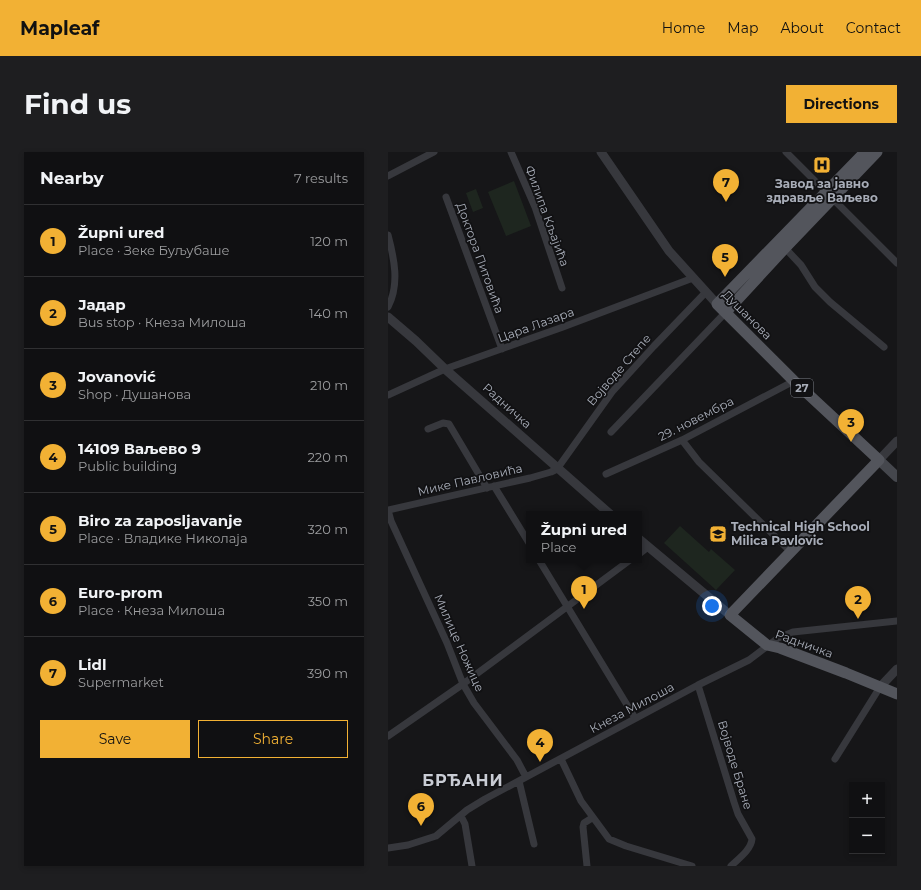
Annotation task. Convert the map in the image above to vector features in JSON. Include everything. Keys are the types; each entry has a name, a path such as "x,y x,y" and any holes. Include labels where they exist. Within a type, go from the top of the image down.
{"main road":[{"path":"726,312 785,248 865,152"},
{"path":"717,304 829,195 878,152"},
{"name":"Душанова","path":"717,304 794,381 897,477"},
{"path":"730,615 879,460"},
{"name":"Радничка","path":"730,615 767,645 780,648 842,671 897,694"}],"street":[{"path":"388,176 434,152"},
{"name":"Филипа Кљајића","path":"511,152 535,207 562,288"},
{"name":"Душанова","path":"601,152 669,251 717,304"},
{"path":"786,152 897,263"},
{"name":"Доктора Питовића","path":"446,198 502,349"},
{"path":"388,235 394,258 395,272 393,298 388,307"},
{"path":"785,248 801,265 815,287 830,302 884,347"},
{"name":"Цара Лазара","path":"388,395 445,369 693,278"},
{"name":"Војводе Степе","path":"557,469 612,392 706,292"},
{"path":"611,432 726,312"},
{"name":"Радничка","path":"388,317 416,340 445,369 557,469 606,511"},
{"name":"29. новембра","path":"606,474 682,440 794,381"},
{"path":"428,429 443,424 449,424 526,540"},
{"path":"682,440 699,462 791,552"},
{"path":"879,460 897,442"},
{"name":"Мике Павловића","path":"388,510 545,474 557,469"},
{"name":"Милице Ножице","path":"388,510 391,521 448,643 463,684 474,703 517,760 526,777"},
{"name":"Радничка","path":"642,542 730,615"},
{"path":"642,552 648,547"},
{"path":"541,563 635,718"},
{"path":"388,736 463,684 626,563"},
{"name":"Кнеза Милоша","path":"388,848 408,846 431,838 485,799 635,718 749,660 778,638 793,632 897,620"},
{"path":"835,759 880,687 897,669"},
{"name":"Војводе Бране","path":"698,685 738,814 752,839 752,843 749,848 731,866"},
{"path":"561,759 575,791 592,818 610,840 691,866"},
{"path":"519,781 534,844"},
{"path":"461,816 465,824 472,866"},
{"path":"587,866 583,827 585,822 592,818"}],"shaded area":[{"path":"514,181 531,226 506,236 488,192"},
{"path":"476,189 483,208 473,212 466,193"},
{"path":"680,526 709,552 711,549 735,570 716,590 664,543"}],"place":[{"name":"Завод за јавно здравље Ваљево","path":"822,165"},
{"name":"Lidl","path":"726,202"},
{"name":"Biro za zaposljavanje","path":"725,277"},
{"name":"Jovanović","path":"851,442"},
{"name":"Technical High School Milica Pavlovic","path":"718,534"},
{"name":"Župni ured","path":"584,609"},
{"name":"Јадар","path":"858,619"},
{"name":"14109 Ваљево 9","path":"540,762"},
{"name":"Euro-prom","path":"421,826"}],"district":[{"name":"БРЂАНИ","path":"463,780"}]}
